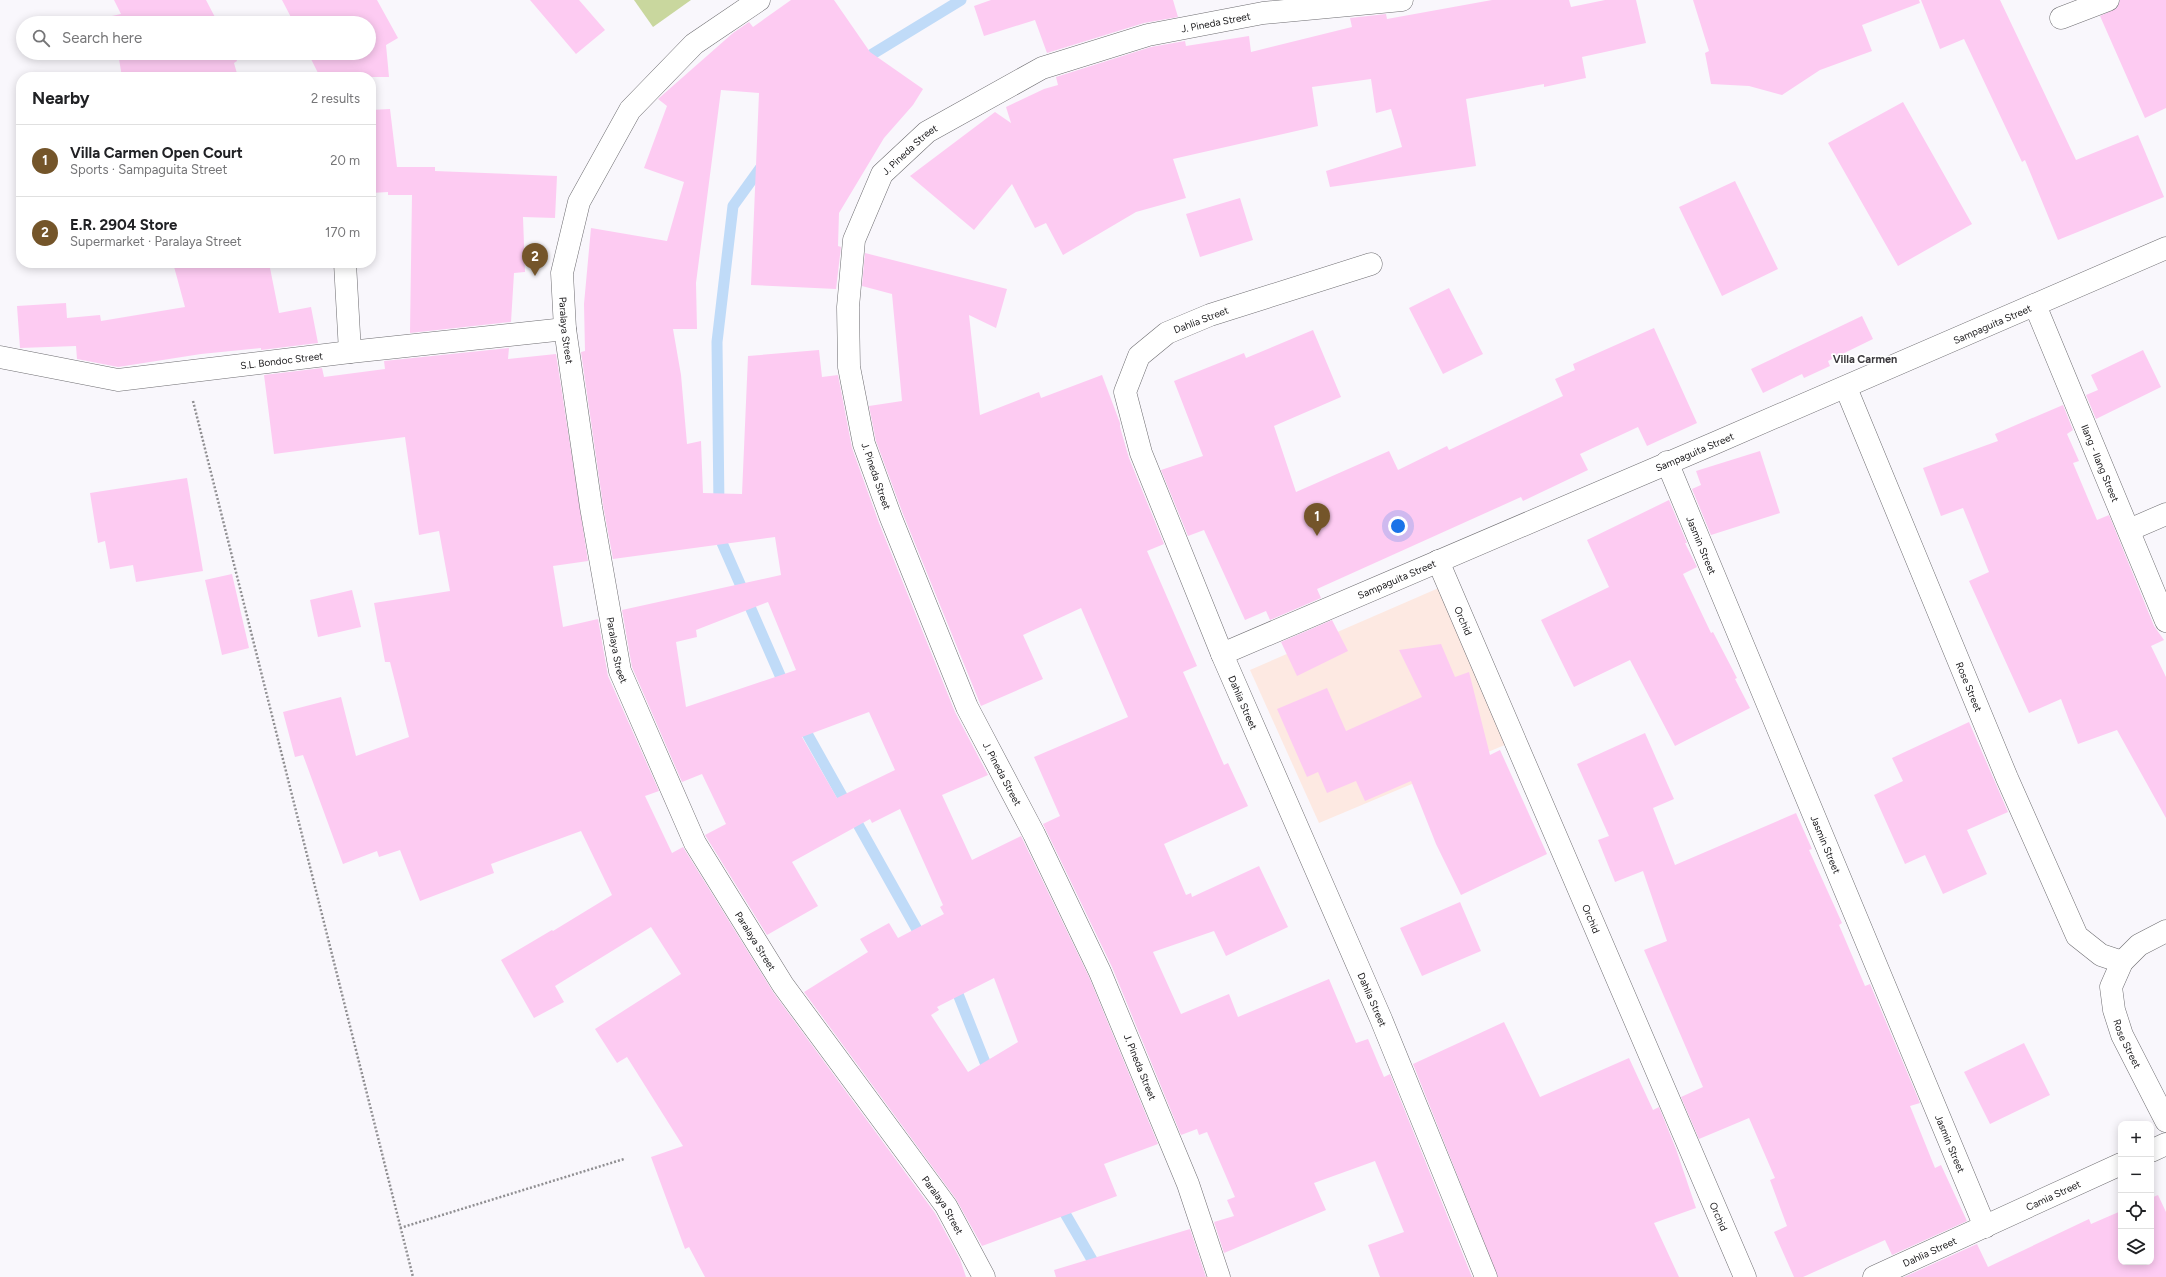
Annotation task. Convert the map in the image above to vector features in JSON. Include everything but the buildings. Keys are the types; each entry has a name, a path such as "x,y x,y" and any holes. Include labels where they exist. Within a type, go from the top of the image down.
{"street":[{"name":"Paralaya Street","path":"759,0 694,44 630,110 579,202 562,273 565,329 591,507 620,671 692,836 782,985 946,1206 984,1277"},
{"name":"J. Pineda Street","path":"1219,1277 1188,1184 1100,972 1034,834 968,707 891,518 867,452 849,367 848,307 854,240 882,174 927,132 1042,68 1148,35 1263,13 1402,0"},
{"path":"2061,18 2108,0"},
{"name":"Sampaguita Street","path":"1222,654 1667,462 1846,388 2166,248"},
{"name":"Dahlia Street","path":"1371,264 1210,315 1167,333 1139,356 1125,392 1140,453 1222,654 1381,1019 1486,1277"},
{"path":"345,268 350,352"},
{"name":"Ilang - Ilang Street","path":"2035,305 2166,621"},
{"name":"S.L. Bondoc Street","path":"0,357 118,380 350,352 565,329"},
{"name":"Rose Street","path":"1846,388 2007,778 2077,936 2101,955 2122,962"},
{"name":"Jasmin Street","path":"1667,462 1985,1227"},
{"path":"2129,530 2166,514"},
{"name":"Orchid","path":"1438,560 1746,1277"},
{"name":"Rose Street","path":"2166,931 2139,945 2122,962 2111,987 2114,1010 2122,1035 2166,1121"},
{"path":"2154,1149 2166,1144"},
{"name":"Camia Street","path":"1985,1227 2118,1165"},
{"name":"Dahlia Street","path":"1874,1277 1985,1227"}],"path":[{"path":"186,373 413,1277"},
{"path":"400,1228 624,1159"}],"shaded area":[{"path":"1441,587 1507,744 1319,823 1250,670"}],"green space":[{"path":"634,0 691,0 653,27"}],"waterway":[{"path":"861,61 961,0"},
{"path":"719,507 717,342 733,206 764,163"},
{"path":"719,530 719,536 786,689"},
{"path":"800,721 924,942"},
{"path":"950,983 958,994 990,1075"},
{"path":"1059,1203 1102,1277"}],"place":[{"name":"E.R. 2904 Store","path":"535,276"},
{"name":"Villa Carmen Open Court","path":"1317,536"}],"district":[{"name":"Villa Carmen","path":"1865,359"}]}
